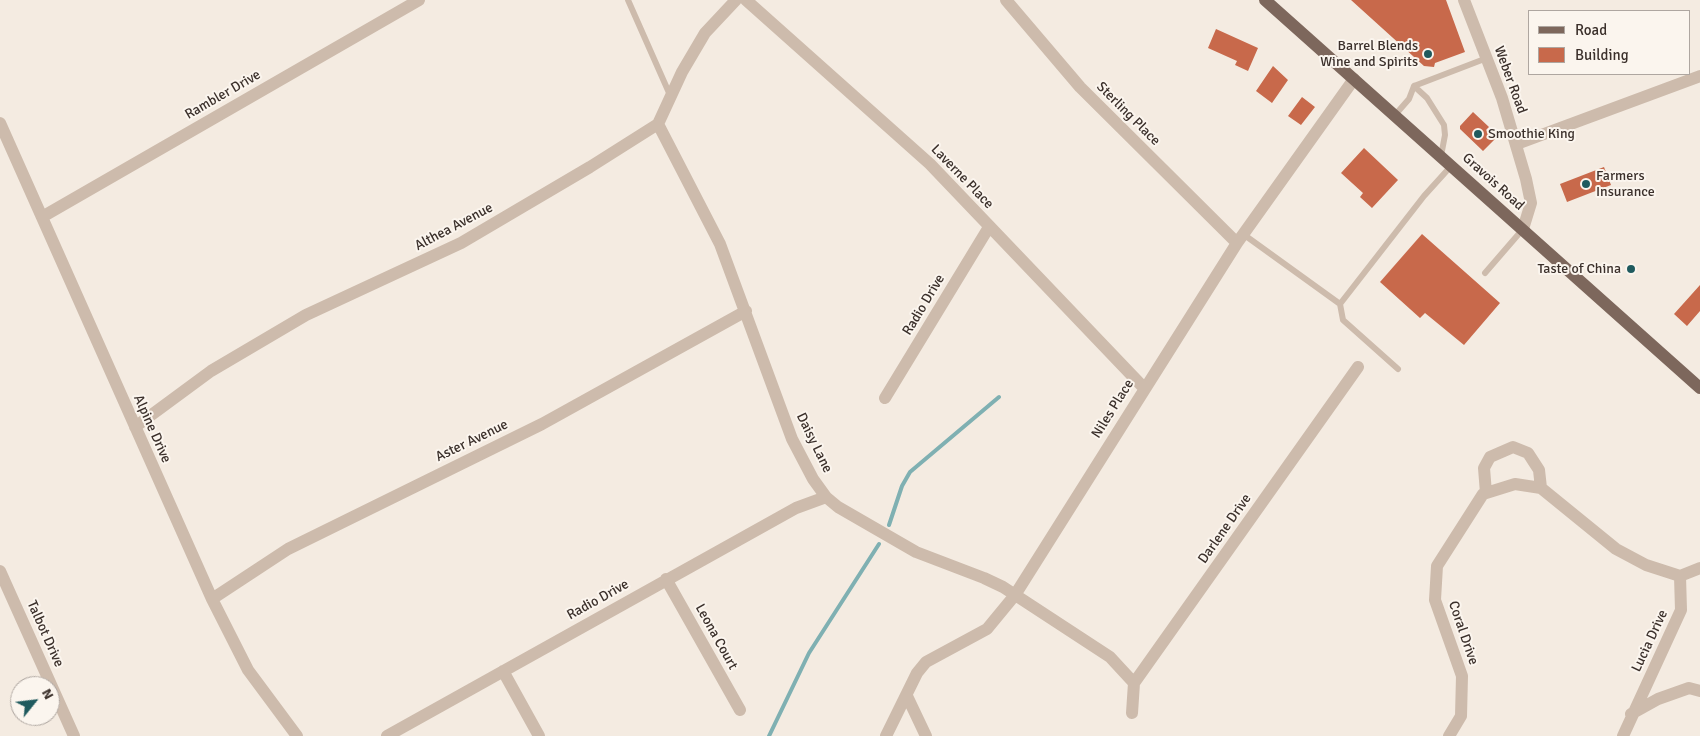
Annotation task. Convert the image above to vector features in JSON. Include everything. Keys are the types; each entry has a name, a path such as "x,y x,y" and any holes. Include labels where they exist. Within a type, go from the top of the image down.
{"main road":[{"name":"Gravois Road","path":"1266,0 1700,388"}],"street":[{"name":"Rambler Drive","path":"42,216 419,0"},
{"path":"658,124 705,33 736,0"},
{"name":"Laverne Place","path":"746,0 901,136 930,164 1144,388"},
{"name":"Sterling Place","path":"1006,0 1080,87 1240,239"},
{"name":"Weber Road","path":"1464,0 1487,58 1517,144 1531,203 1523,229"},
{"path":"1517,144 1700,76"},
{"name":"Niles Place","path":"886,736 917,673 926,662 987,629 1015,595 1144,388 1240,239 1354,78"},
{"name":"Alpine Drive","path":"0,123 212,599 248,670 297,736"},
{"name":"Daisy Lane","path":"658,124 720,244 792,439 813,479 826,497 838,508 916,552 984,578 1015,595 1110,657 1134,683"},
{"name":"Althea Avenue","path":"135,427 211,371 298,319 461,243 590,167 658,124"},
{"name":"Radio Drive","path":"885,398 989,227"},
{"name":"Aster Avenue","path":"212,599 288,549 542,424 746,311"},
{"name":"Darlene Drive","path":"1134,683 1358,367"},
{"path":"1541,488 1539,470 1528,453 1513,446 1490,457 1484,468 1486,493 1515,484 1541,488 1616,549 1646,565 1680,576 1700,568"},
{"name":"Coral Drive","path":"1449,736 1461,716 1462,676 1435,600 1437,566 1483,494 1486,493"},
{"name":"Radio Drive","path":"387,736 666,578 796,508 826,497"},
{"name":"Talbot Drive","path":"0,571 74,736"},
{"name":"Lucia Drive","path":"1622,736 1681,610 1680,576"},
{"name":"Leona Court","path":"666,578 740,710"},
{"path":"503,671 539,736"},
{"path":"1132,713 1134,683"},
{"path":"1632,714 1658,699 1689,688 1700,691"},
{"path":"907,696 926,736"}],"lane":[{"path":"628,0 671,96"},
{"path":"1395,115 1409,99 1414,86 1487,58"},
{"path":"1414,86 1427,98 1444,125 1445,135 1441,156"},
{"path":"1340,304 1424,196 1452,165"},
{"path":"1485,273 1523,229"},
{"path":"1240,239 1340,304 1343,320 1398,369"}],"building":[{"path":"1351,0 1446,0 1465,52 1435,63 1434,67 1424,66"},
{"path":"1216,29 1258,48 1248,71 1235,65 1237,61 1208,48"},
{"path":"1273,66 1288,80 1272,103 1256,91"},
{"path":"1302,97 1315,107 1301,125 1288,116"},
{"name":"Smoothie King","path":"1473,112 1489,127 1486,130 1495,139 1483,151 1460,129 1460,126"},
{"path":"1364,148 1398,180 1372,208 1360,197 1363,193 1341,173"},
{"name":"Farmers Insurance","path":"1604,167 1611,185 1567,202 1560,184"},
{"path":"1422,234 1500,303 1464,345 1425,313 1420,318 1380,282"},
{"path":"1700,285 1700,311 1687,326 1674,314"}],"waterway":[{"path":"889,525 902,486 910,472 999,397"},
{"path":"769,736 809,653 879,544"}],"place":[{"name":"Barrel Blends Wine and Spirits","path":"1428,54"},
{"name":"Smoothie King","path":"1478,134"},
{"name":"Farmers Insurance","path":"1586,184"},
{"name":"Taste of China","path":"1631,269"}]}
